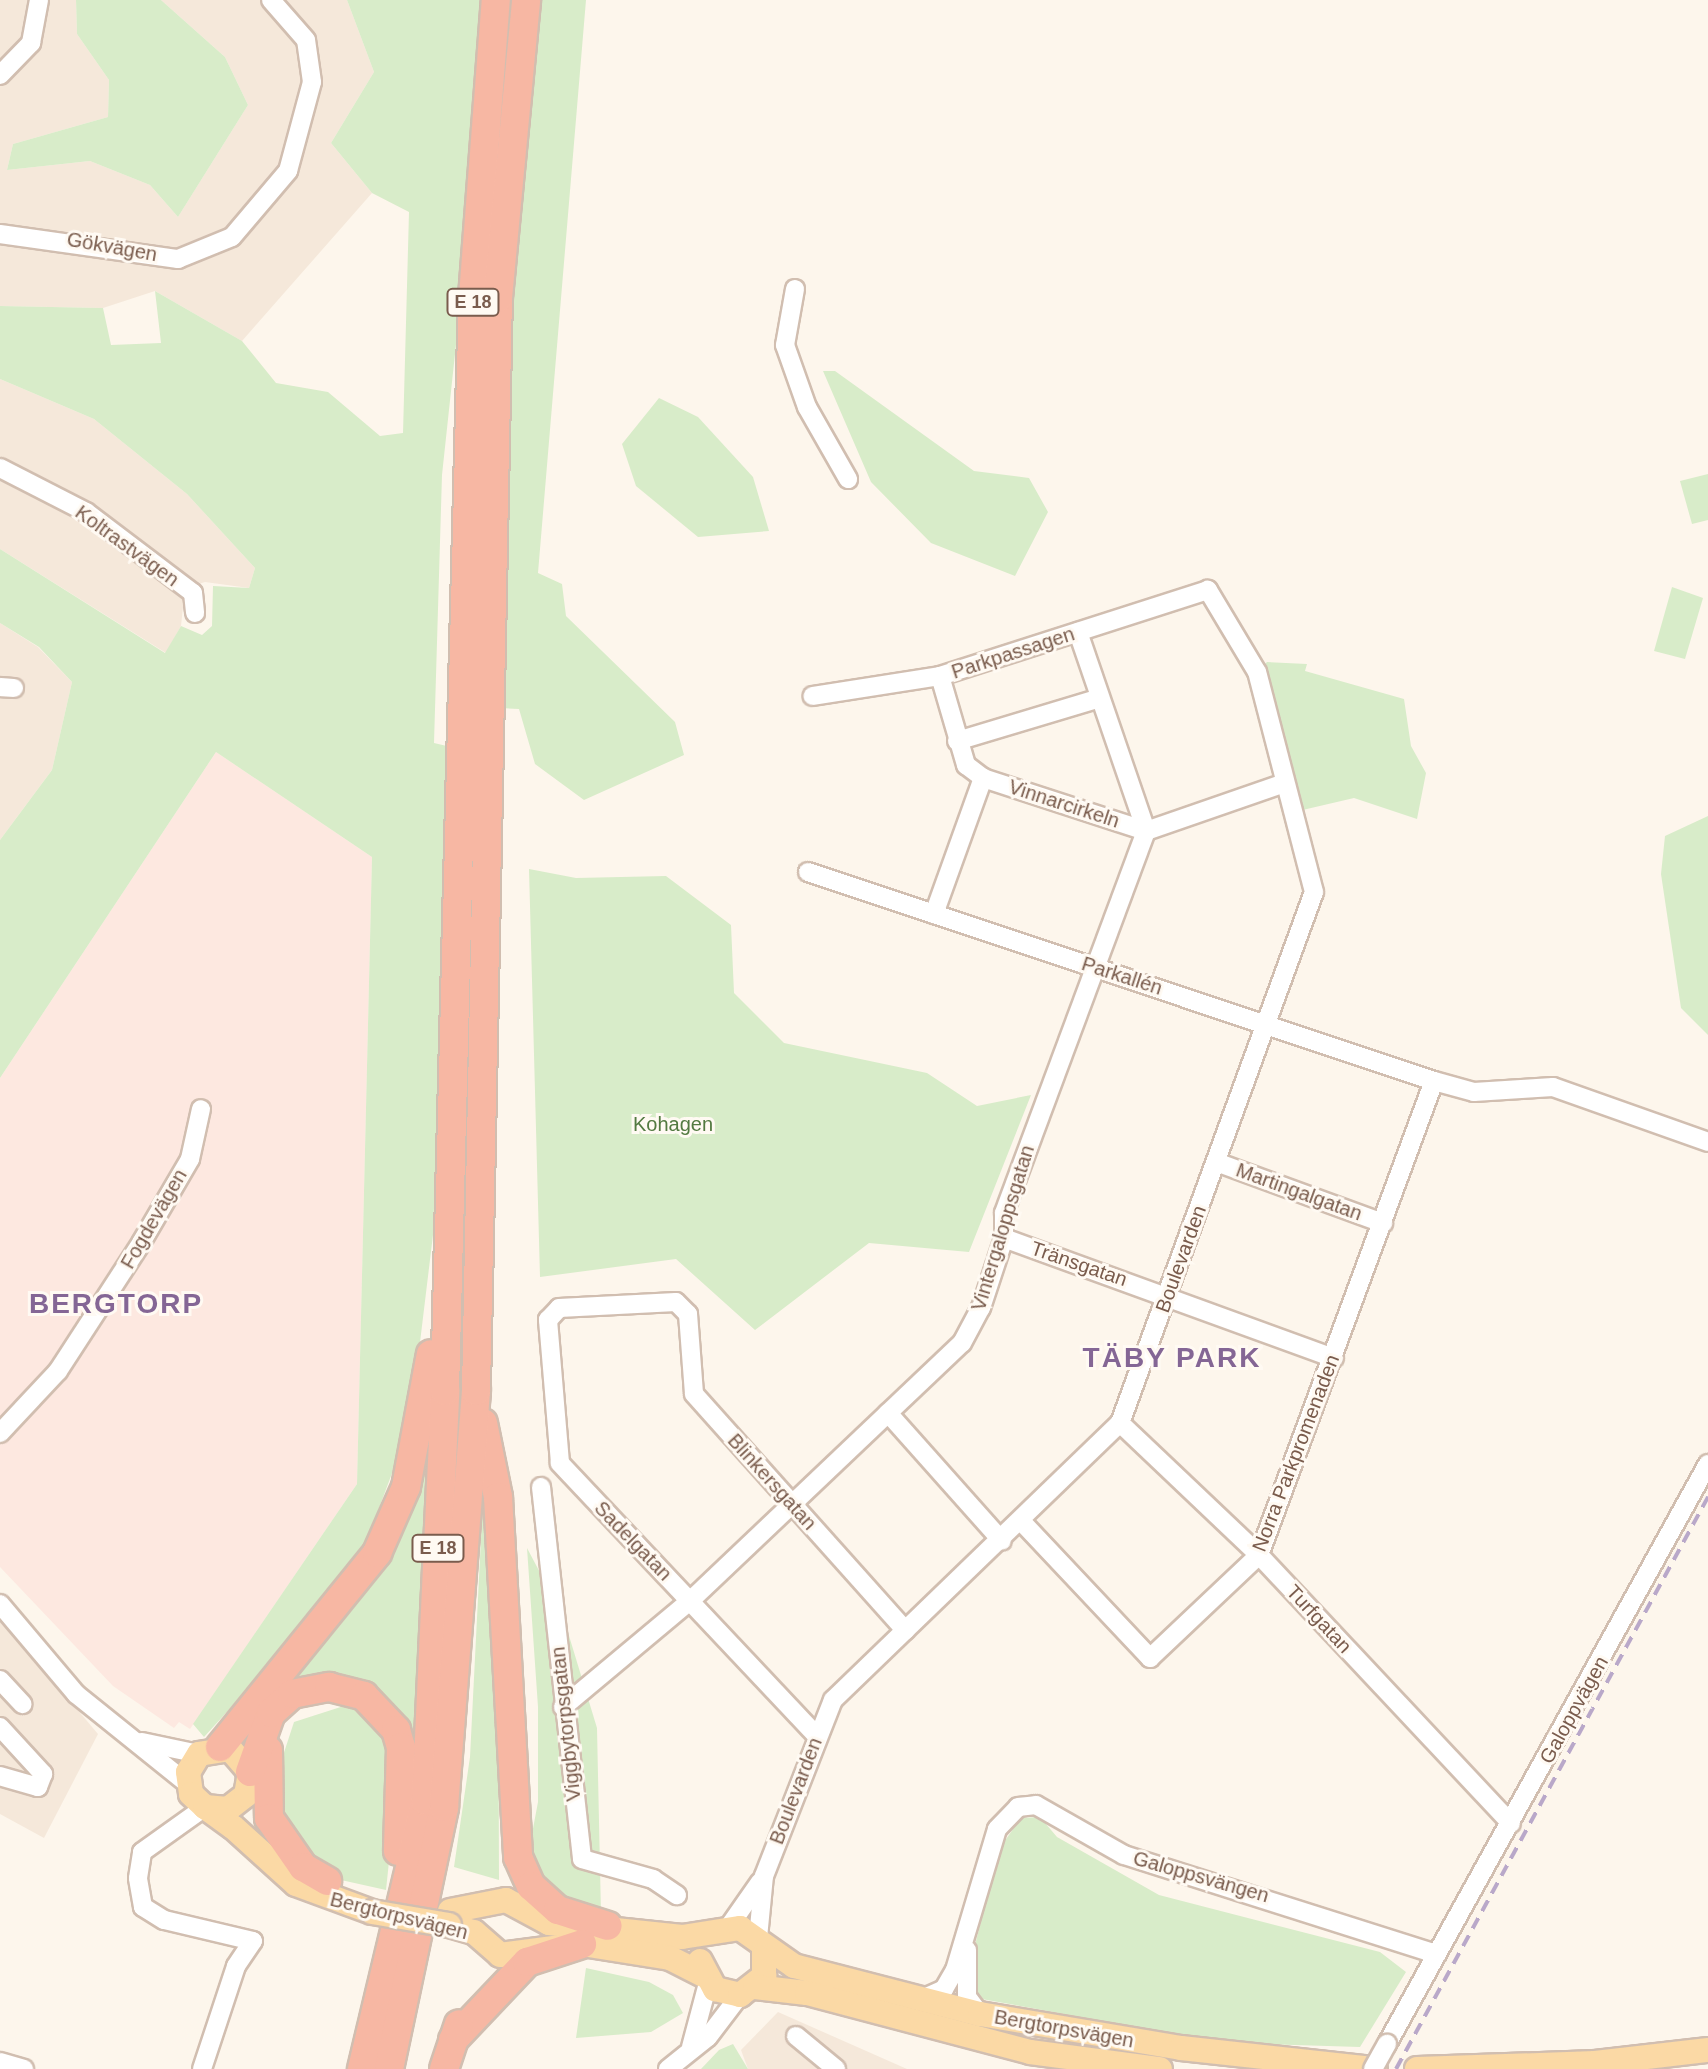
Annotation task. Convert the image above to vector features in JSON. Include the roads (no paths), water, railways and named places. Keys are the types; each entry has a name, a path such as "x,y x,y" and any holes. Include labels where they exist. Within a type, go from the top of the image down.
{"highway":[{"name":"E 18","path":"361,2069 426,1801 456,1019 473,296 496,0"},
{"name":"E 18","path":"389,2069 444,1807 476,1391 498,298 526,0"},
{"path":"210,1750 343,1601 377,1553 406,1487 436,1315 456,1019"},
{"path":"476,1391 498,1497 518,1857 531,1886 558,1910 608,1926"},
{"path":"248,1782 271,1713 292,1694 329,1687 351,1692 396,1730 405,1766 403,1818 361,2069"},
{"path":"327,1881 280,1841 263,1768 289,1711 325,1691 351,1692"},
{"path":"512,1735 510,1859 529,1909"},
{"path":"453,2040 527,1962 582,1944"},
{"path":"444,2069 463,2013 514,1955"}],"main road":[{"path":"210,1750 239,1754 248,1782 228,1809 205,1807 188,1784 210,1750"},
{"name":"Bergtorpsvägen","path":"248,1782 245,1810 255,1829 293,1865 373,1903"},
{"name":"Bergtorpsvägen","path":"205,1807 296,1884 449,1918 514,1955 582,1944 670,1958 705,1979 747,1991 807,1993 1030,2052 1160,2069"},
{"name":"Bergtorpsvägen","path":"449,1918 506,1900 529,1909 549,1923 608,1926 682,1937 724,1929 761,1942 794,1966 980,2014 1181,2048 1374,2069"},
{"path":"514,1955 534,1935 529,1909"},
{"path":"705,1979 704,1945 724,1929"},
{"path":"747,1991 767,1966 761,1942"},
{"path":"1417,2069 1704,2048"}],"street":[{"path":"0,75 31,43 39,0"},
{"name":"Gökvägen","path":"0,234 178,259 232,237 288,171 312,82 306,40 271,0"},
{"path":"795,289 785,345 807,407 848,479"},
{"name":"Koltrastvägen","path":"0,468 109,530 193,593 195,613"},
{"name":"Parkpassagen","path":"813,696 940,676 1208,590"},
{"name":"Boulevarden","path":"724,1929 764,1876 816,1735 833,1700 1022,1522 1120,1423 1267,1024 1314,892 1257,672 1208,590"},
{"name":"Vinnarcirkeln","path":"1078,632 1146,831"},
{"name":"Vinnarcirkeln","path":"940,676 966,765 983,778 1146,831"},
{"path":"957,741 1100,698"},
{"path":"934,914 983,778"},
{"path":"1146,831 1285,783"},
{"name":"Vintergaloppsgatan","path":"563,1707 691,1600 962,1343 1004,1238 1004,1213 1146,831"},
{"name":"Parkallén","path":"808,872 1434,1081"},
{"path":"1434,1081 1474,1092 1553,1087 1708,1142"},
{"name":"Norra Parkpromenaden","path":"1022,1522 1150,1658 1259,1555 1434,1081"},
{"name":"Fogdevägen","path":"0,1433 58,1371 141,1243 190,1159 201,1109"},
{"name":"Martingalgatan","path":"1216,1162 1383,1223"},
{"name":"Tränsgatan","path":"1004,1238 1169,1295 1334,1358"},
{"name":"Sadelgatan","path":"688,1314 676,1302 559,1308 548,1320 560,1463 816,1735"},
{"name":"Blinkersgatan","path":"688,1314 694,1394 905,1630"},
{"path":"888,1413 1002,1541"},
{"name":"Turfgatan","path":"1120,1423 1259,1555 1511,1823"},
{"name":"Galoppvägen","path":"1374,2069 1708,1464"},
{"name":"Viggbytorpsgatan","path":"541,1487 582,1859 653,1879 677,1895"},
{"path":"0,1604 76,1694 188,1784"},
{"path":"0,1680 22,1704"},
{"path":"128,1736 210,1750"},
{"path":"0,1776 38,1787 43,1774 4,1739"},
{"name":"Galoppsvängen","path":"922,1999 944,1989 967,1939 997,1829 1018,1807 1036,1805 1124,1855 1437,1954"},
{"path":"202,2069 236,1966 253,1941 164,1920 143,1907 138,1878 142,1852 205,1807"},
{"name":"Boulevarden","path":"761,1942 764,1876"},
{"name":"Galoppsvängen","path":"967,1939 967,1997 980,2014"},
{"path":"687,2057 705,1979"},
{"path":"668,2069 687,2057 747,1991"},
{"path":"796,2036 836,2069"},
{"path":"0,2062 24,2069"}],"railway":[{"path":"1396,2069 1708,1497"}],"district":[{"name":"BERGTORP","path":"116,1304"},
{"name":"TÄBY PARK","path":"1172,1358"}],"park label":[{"name":"Kohagen","path":"673,1124"}]}
